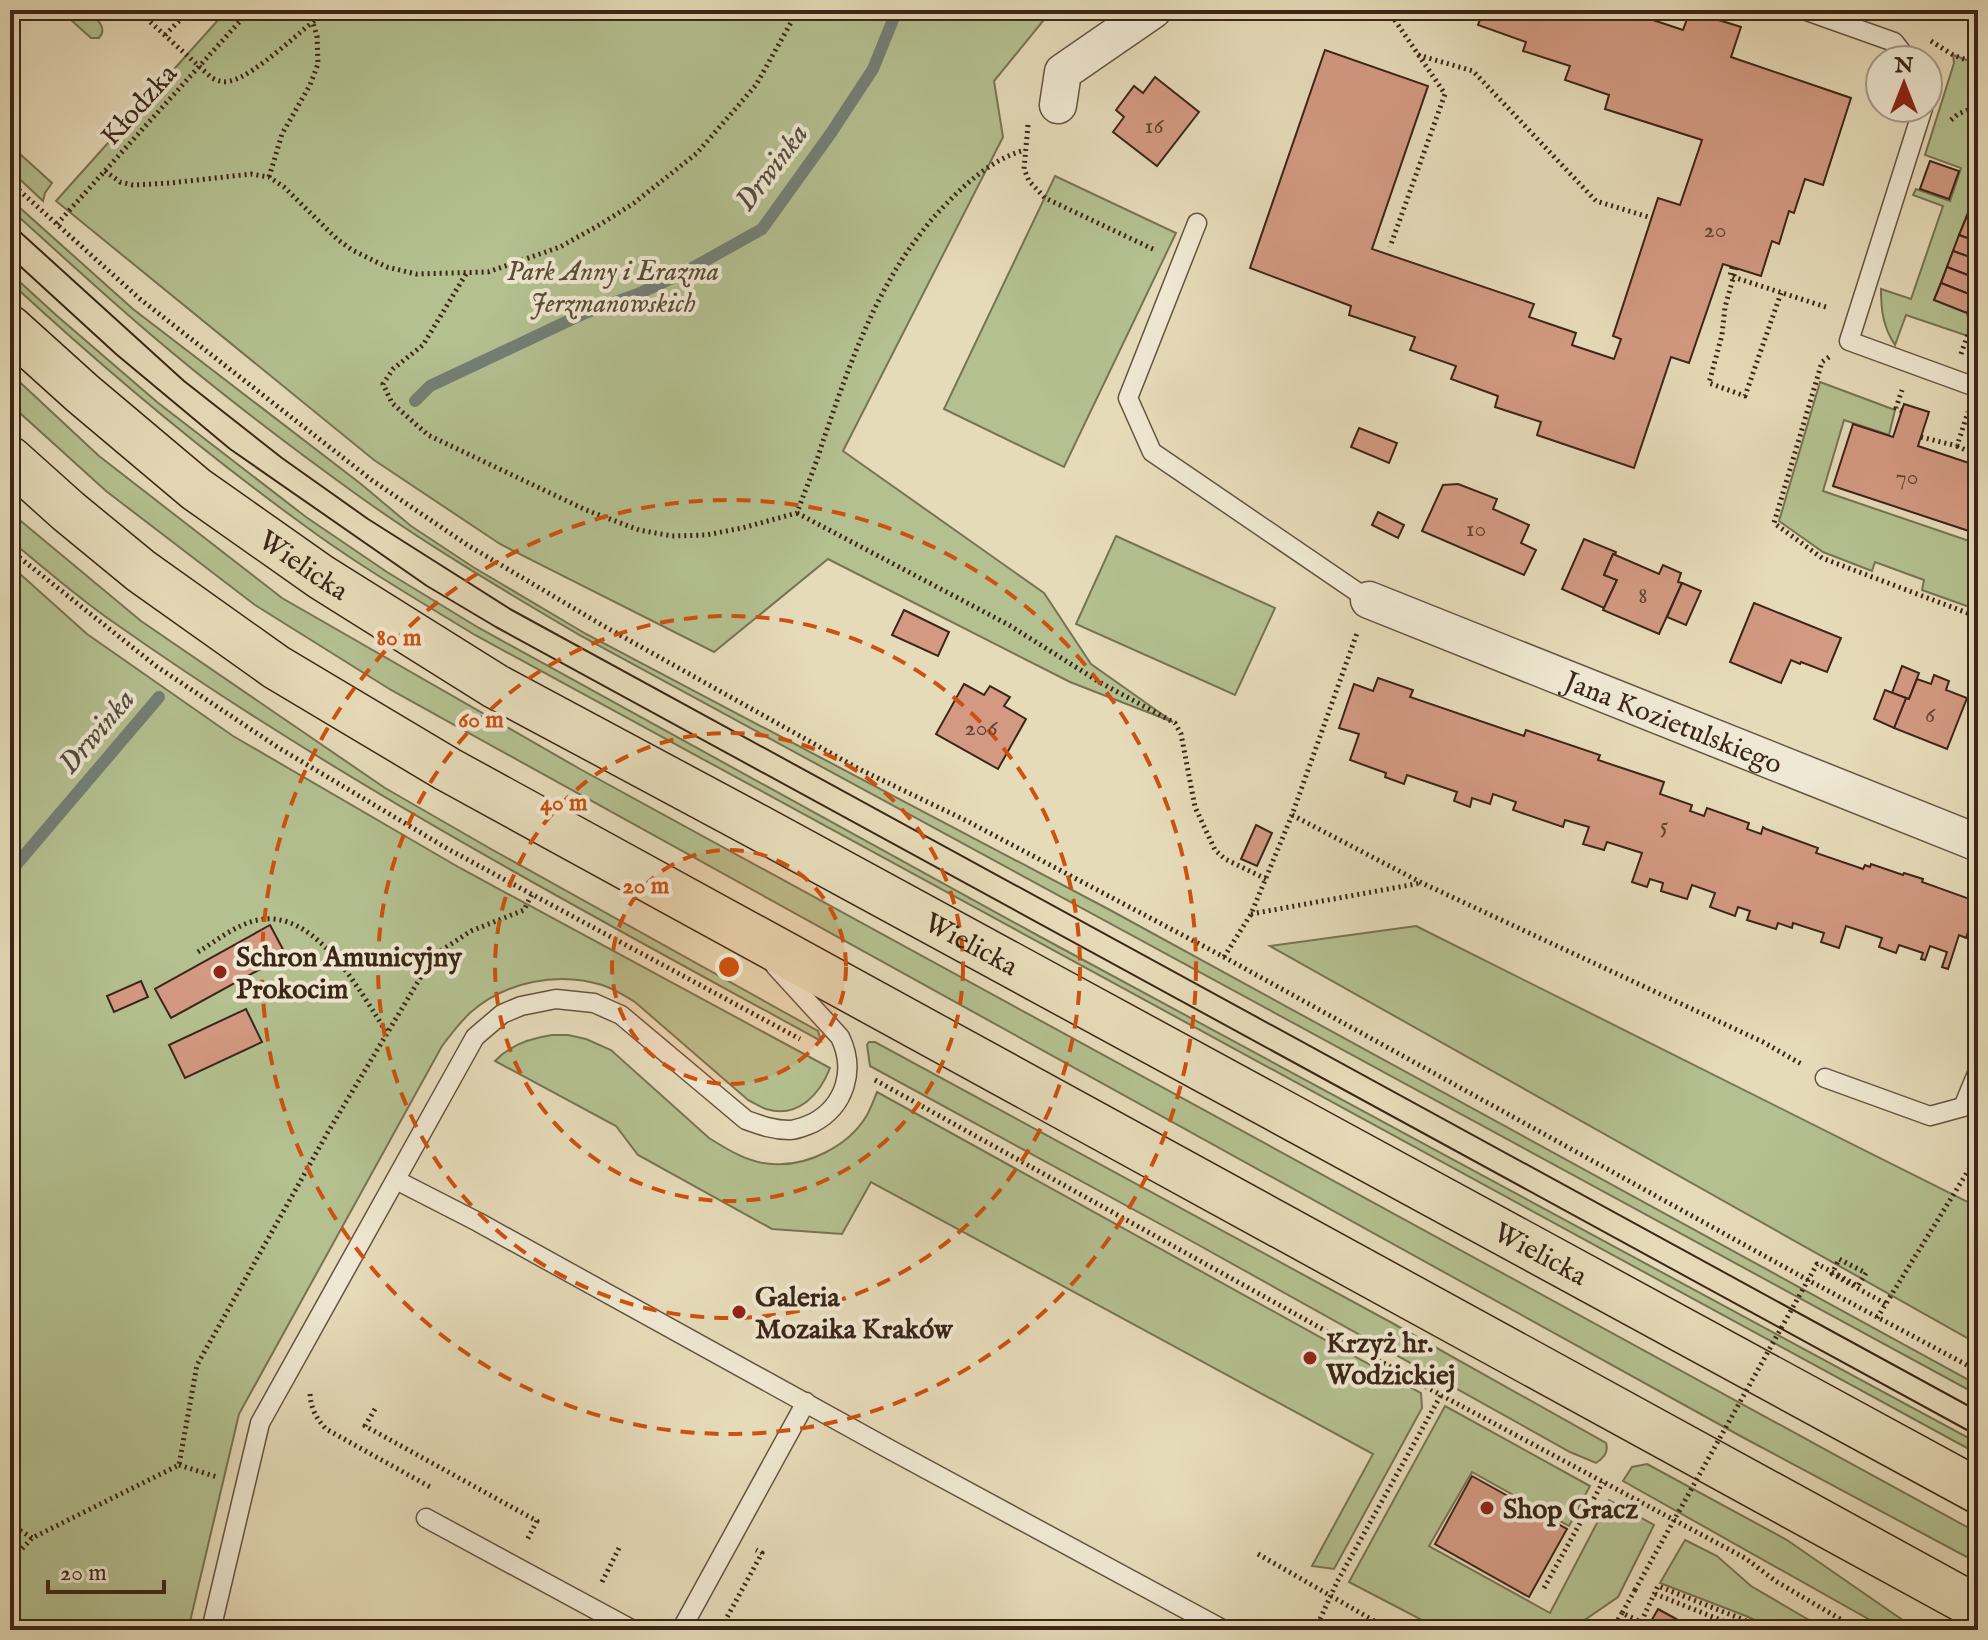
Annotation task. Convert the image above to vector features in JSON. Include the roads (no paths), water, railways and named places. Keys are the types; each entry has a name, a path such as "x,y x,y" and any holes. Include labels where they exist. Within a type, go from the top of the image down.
{"main road":[{"name":"Wielicka","path":"10,328 196,489 321,577 495,686 1978,1491"},
{"path":"10,459 141,571 276,667 447,769 1978,1608"}],"street":[{"path":"1060,89 1153,10"},
{"name":"Jana Kozietulskiego","path":"1369,600 1978,843"}],"lane":[{"path":"1804,10 1896,44"},
{"path":"1918,124 1849,341 1978,388"},
{"path":"1197,223 1128,398 1152,452 1369,600"},
{"path":"211,1630 260,1423 475,1037 502,1014 537,1001 556,999 594,1003 621,1015 738,1115 768,1128 791,1130 804,1127 826,1116 840,1100 849,1065 846,1049 832,1027 741,929"},
{"path":"1825,1078 1930,1116 1963,1107 1978,1071"},
{"path":"396,1180 1224,1630"},
{"path":"681,1630 806,1402"},
{"path":"426,1518 633,1630"}],"waterway":[{"name":"Drwinka","path":"415,401 430,386 585,313 638,294 685,272 762,229 873,69 897,10"},
{"name":"Drwinka","path":"10,872 159,697"}],"tram line":[{"path":"10,223 184,381 282,458 368,519 510,609 1978,1411"},
{"path":"10,257 116,354 230,449 427,586 496,627 1978,1436"}],"place":[{"name":"Schron Amunicyjny Prokocim","path":"220,972"},
{"name":"Galeria Mozaika Kraków","path":"739,1312"},
{"name":"Krzyż hr. Wodzickiej","path":"1310,1358"},
{"name":"Shop Gracz","path":"1487,1508"}],"park label":[{"name":"Park Anny i Erazma Jerzmanowskich","path":"613,286"}]}
